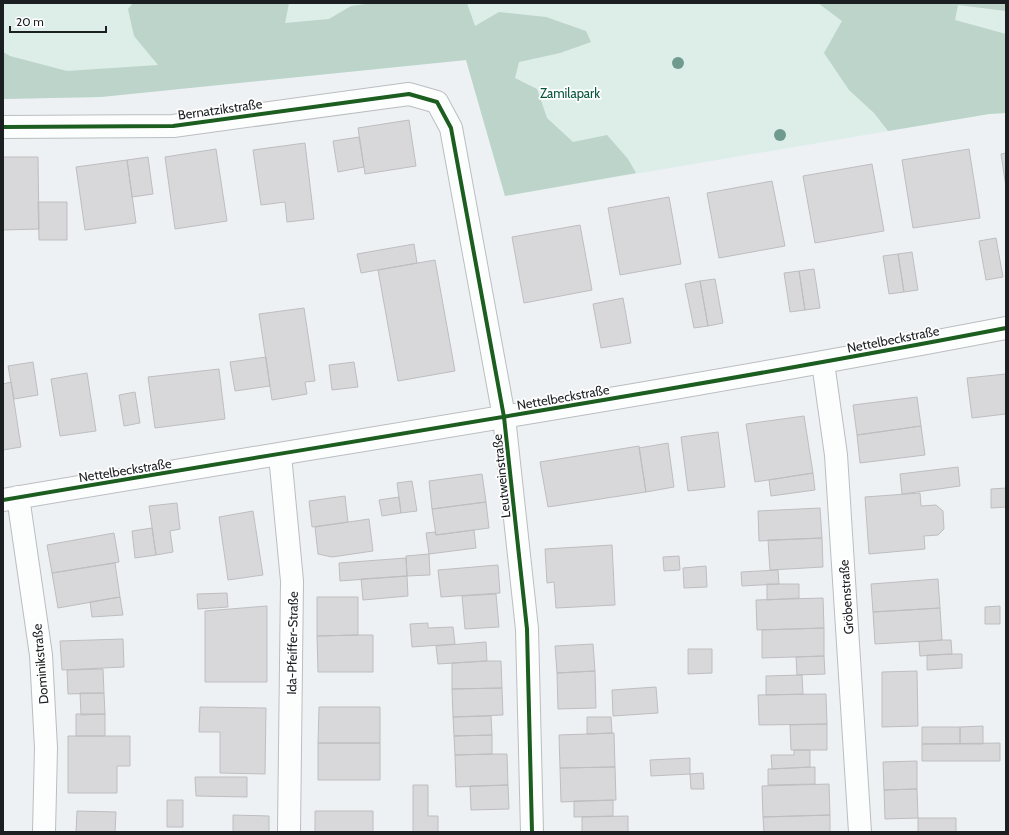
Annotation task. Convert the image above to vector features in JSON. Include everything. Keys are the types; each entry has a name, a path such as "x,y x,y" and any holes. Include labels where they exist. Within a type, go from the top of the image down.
{"street":[{"name":"Bernatzikstraße","path":"3,127 173,126 410,94 437,102"},
{"name":"Leutweinstraße","path":"437,102 451,128 504,417 527,629 532,832"},
{"name":"Nettelbeckstraße","path":"10,499 280,455 822,363 1006,328"},
{"name":"Gröbenstraße","path":"822,363 836,455 860,832"},
{"name":"Ida-Pfeiffer-Straße","path":"280,455 292,581 289,832"},
{"name":"Dominikstraße","path":"10,499 41,655 46,748 44,832"}],"green space":[{"name":"Zamilapark","path":"3,3 1006,3 1006,113 989,114 505,196 466,60 101,97 3,99"},
{"path":"133,3 289,3 285,23 329,19 351,6 373,3 467,3 475,26 499,12 546,17 586,31 591,42 560,53 519,62 515,78 537,89 547,118 573,142 607,135 628,159 636,173 505,196 466,60 101,97 3,99 3,52 10,56 67,71 158,65 134,36 128,9"},
{"path":"818,3 1006,3 1006,11 958,5 955,20 1006,34 1006,113 989,114 888,131 874,113 849,90 824,53 842,21"}],"building":[{"path":"409,120 416,166 365,174 358,128"},
{"path":"359,137 364,167 338,172 333,141"},
{"path":"305,143 314,219 287,222 285,202 261,205 253,150"},
{"path":"216,149 227,221 175,229 165,157"},
{"path":"969,149 980,218 913,228 902,160"},
{"path":"1006,153 1006,187 1001,154"},
{"path":"3,157 38,157 39,229 3,230"},
{"path":"148,157 153,194 132,197 127,160"},
{"path":"127,160 136,223 85,230 76,167"},
{"path":"872,164 884,231 815,243 803,176"},
{"path":"772,181 785,246 719,258 707,193"},
{"path":"669,197 681,264 620,275 608,208"},
{"path":"38,202 67,202 67,240 39,240"},
{"path":"580,225 592,290 524,303 512,237"},
{"path":"996,238 1003,277 986,280 979,241"},
{"path":"414,244 417,263 361,273 357,254"},
{"path":"912,252 918,290 904,292 898,254"},
{"path":"898,254 904,292 889,294 883,256"},
{"path":"435,260 455,371 398,381 378,270"},
{"path":"814,269 820,308 805,310 799,271"},
{"path":"799,271 805,310 790,312 784,273"},
{"path":"715,279 723,323 708,326 700,281"},
{"path":"700,281 708,326 694,328 685,284"},
{"path":"623,298 631,343 601,348 593,304"},
{"path":"304,308 315,381 305,382 307,394 272,400 259,314"},
{"path":"266,357 270,386 235,391 230,362"},
{"path":"33,362 38,395 14,399 8,366"},
{"path":"354,362 358,387 332,390 329,365"},
{"path":"219,369 225,419 155,428 148,377"},
{"path":"87,373 96,431 60,436 51,379"},
{"path":"1006,374 1006,414 972,418 967,378"},
{"path":"11,382 21,447 3,450 3,384"},
{"path":"135,392 140,423 124,426 119,395"},
{"path":"917,397 921,426 857,435 853,405"},
{"path":"804,416 813,473 755,482 746,424"},
{"path":"921,426 925,455 860,463 857,435"},
{"path":"718,432 725,487 688,491 681,437"},
{"path":"668,443 674,487 646,492 639,448"},
{"path":"639,446 646,492 548,507 540,462"},
{"path":"958,467 960,486 902,494 900,474"},
{"path":"813,473 815,490 771,496 769,480"},
{"path":"482,474 486,502 432,509 429,481"},
{"path":"412,481 417,511 401,513 397,483"},
{"path":"1006,488 1006,507 991,508 991,489"},
{"path":"920,493 921,506 936,505 943,511 944,529 938,535 924,536 925,549 869,554 865,497"},
{"path":"345,496 348,522 312,527 309,501"},
{"path":"399,497 401,513 382,516 379,500"},
{"path":"486,502 489,528 436,535 432,509"},
{"path":"177,503 180,529 170,531 173,552 156,555 149,506"},
{"path":"820,508 822,538 759,541 758,511"},
{"path":"253,511 263,575 228,580 219,517"},
{"path":"369,519 373,551 332,557 318,554 315,527"},
{"path":"152,528 156,555 135,558 132,531"},
{"path":"474,530 476,548 429,554 426,533 435,532 436,535"},
{"path":"114,533 119,562 52,573 47,545"},
{"path":"822,538 823,567 770,570 768,540"},
{"path":"612,545 615,605 556,608 554,582 547,583 545,549"},
{"path":"429,554 430,575 407,576 406,556"},
{"path":"679,556 680,570 664,571 663,557"},
{"path":"406,558 407,576 340,581 339,563"},
{"path":"115,563 120,597 58,608 52,573"},
{"path":"498,565 500,593 441,597 438,570"},
{"path":"706,566 707,587 684,588 683,568"},
{"path":"778,570 779,584 742,586 741,572"},
{"path":"407,576 408,596 363,600 361,579"},
{"path":"938,579 940,608 873,612 871,584"},
{"path":"767,584 799,584 799,598 767,600"},
{"path":"227,593 228,607 198,609 197,594"},
{"path":"496,594 499,627 465,629 462,596"},
{"path":"120,597 123,615 92,617 90,602"},
{"path":"317,597 358,597 358,635 317,636"},
{"path":"823,598 824,628 757,630 756,600"},
{"path":"267,606 267,682 205,682 205,611"},
{"path":"1000,606 1000,624 985,624 985,607"},
{"path":"940,608 942,640 875,644 873,612"},
{"path":"428,623 428,628 453,627 455,644 412,647 410,624"},
{"path":"824,628 824,656 762,658 762,630"},
{"path":"373,635 373,672 318,672 317,636"},
{"path":"123,639 124,667 62,670 60,641"},
{"path":"951,640 952,654 920,656 919,642"},
{"path":"486,642 487,661 438,664 436,646"},
{"path":"593,644 595,671 557,673 555,646"},
{"path":"688,649 712,649 712,673 688,674"},
{"path":"962,654 962,668 927,670 927,655"},
{"path":"824,656 825,674 797,675 796,657"},
{"path":"501,661 502,688 452,689 452,663"},
{"path":"103,669 104,693 68,694 67,670"},
{"path":"595,671 596,708 558,709 557,673"},
{"path":"917,671 918,726 882,727 882,672"},
{"path":"802,675 803,694 766,695 766,676"},
{"path":"656,687 658,713 613,716 612,690"},
{"path":"502,688 503,715 453,717 452,689"},
{"path":"80,693 104,693 105,714 81,715"},
{"path":"826,694 827,724 759,725 758,695"},
{"path":"200,707 266,708 265,774 220,773 220,732 199,732"},
{"path":"319,707 380,707 380,743 318,743"},
{"path":"76,714 105,714 105,736 76,736"},
{"path":"491,716 492,735 454,736 453,717"},
{"path":"587,717 611,717 612,733 587,734"},
{"path":"827,724 827,750 791,750 790,725"},
{"path":"983,726 983,744 960,744 960,727"},
{"path":"922,727 960,727 960,744 922,744"},
{"path":"614,733 615,767 560,768 559,735"},
{"path":"492,735 492,754 455,755 454,736"},
{"path":"68,736 130,736 130,766 117,766 117,793 68,793"},
{"path":"318,743 380,743 380,780 318,780"},
{"path":"1000,743 1000,761 922,761 922,744"},
{"path":"794,750 810,750 810,767 772,769 771,755 794,755"},
{"path":"507,754 508,785 456,787 455,755"},
{"path":"690,758 690,774 651,776 650,760"},
{"path":"917,761 917,789 884,790 883,762"},
{"path":"615,767 616,800 561,802 560,768"},
{"path":"815,767 815,784 768,785 768,769"},
{"path":"703,773 704,789 691,789 690,774"},
{"path":"195,777 247,777 247,797 196,796"},
{"path":"829,784 830,815 763,817 762,786"},
{"path":"413,785 428,785 428,816 438,816 438,832 413,832"},
{"path":"508,785 509,809 471,810 470,786"},
{"path":"917,789 918,818 885,819 884,790"},
{"path":"167,800 183,800 183,827 167,827"},
{"path":"613,800 613,816 574,817 574,801"},
{"path":"77,811 116,812 115,832 76,832"},
{"path":"315,811 373,811 373,832 315,832"},
{"path":"233,815 269,816 269,832 233,832"},
{"path":"830,815 830,832 764,832 763,817"},
{"path":"628,816 628,832 582,832 582,817"},
{"path":"918,818 956,818 956,832 918,832"}],"cycle path":[{"path":"3,127 173,126 409,94 437,102 451,128 504,417 527,629 532,832"},
{"path":"3,500 630,396 1006,328"}]}
